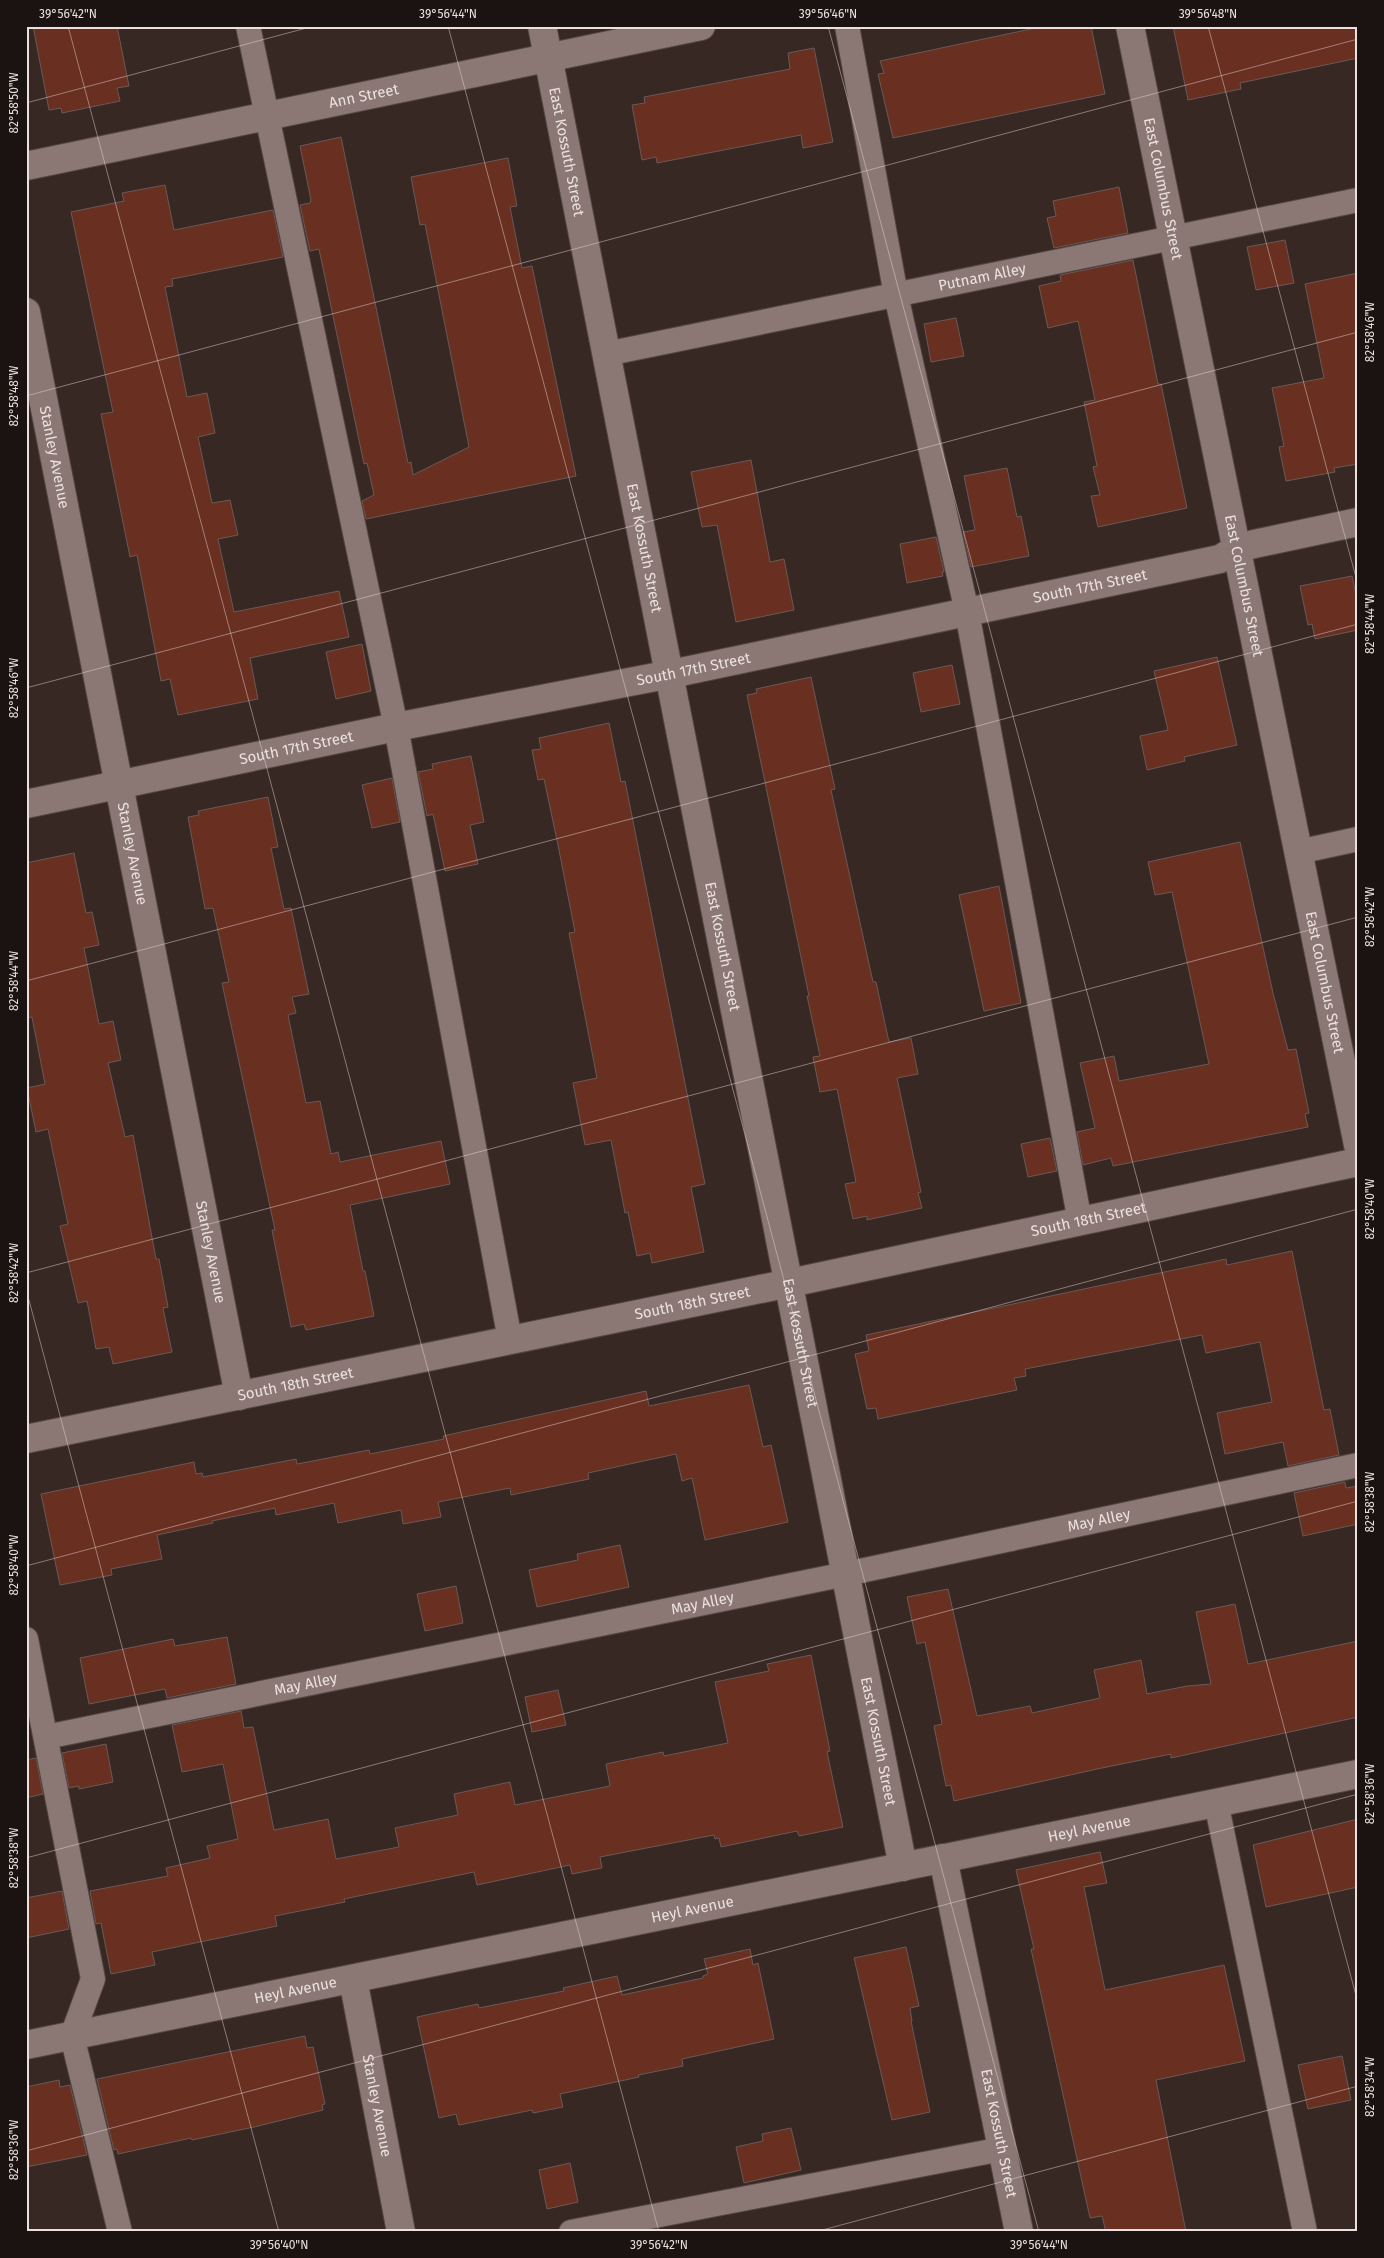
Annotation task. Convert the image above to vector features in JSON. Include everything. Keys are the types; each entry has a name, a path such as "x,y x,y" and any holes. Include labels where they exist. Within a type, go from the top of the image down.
{"street":[{"name":"East Kossuth Street","path":"542,26 903,1867"},
{"name":"Ann Street","path":"26,166 701,26"},
{"name":"East Columbus Street","path":"1130,26 1358,1145"},
{"name":"Stanley Avenue","path":"26,312 239,1396"},
{"name":"South 17th Street","path":"26,804 670,674 1220,559 1236,549 1358,522"},
{"name":"South 18th Street","path":"26,1439 790,1283 1358,1162"},
{"name":"Heyl Avenue","path":"26,2046 1358,1774"},
{"name":"East Kossuth Street","path":"943,1858 1019,2232"},
{"name":"Stanley Avenue","path":"352,1979 401,2232"}],"lane":[{"path":"248,26 396,728 510,1340"},
{"path":"847,26 896,295 967,612 1080,1222"},
{"name":"Putnam Alley","path":"606,354 1358,200"},
{"path":"1298,852 1358,839"},
{"name":"May Alley","path":"46,1737 846,1574 1358,1465"},
{"path":"26,1639 93,1979 72,2036 120,2232"},
{"path":"1216,1802 1305,2232"},
{"path":"571,2232 1002,2149"}],"building":[{"path":"33,26 117,26 129,86 117,88 120,101 62,113 61,108 49,110"},
{"path":"1045,26 1091,26 1105,94 893,138 878,74 884,73 880,61"},
{"path":"1173,26 1358,26 1358,58 1240,83 1241,89 1188,100"},
{"path":"814,48 833,142 803,148 801,135 657,163 656,157 642,160 632,105 645,103 644,97 790,69 788,53"},
{"path":"341,137 408,463 411,462 413,475 469,447 425,224 420,225 411,177 508,158 517,206 510,207 522,268 532,266 576,476 366,519 362,501 374,495 367,463 364,464 319,249 310,251 300,205 310,203 311,200 300,146"},
{"path":"165,185 174,230 273,210 283,257 172,279 173,286 165,287 187,397 207,393 215,433 198,437 212,503 230,500 238,535 218,539 234,612 339,591 349,637 250,658 258,699 178,715 170,679 161,681 137,555 130,557 101,414 113,412 71,212 124,201 122,193"},
{"path":"1119,187 1128,233 1054,248 1047,218 1056,216 1053,201"},
{"path":"1285,240 1294,283 1256,290 1247,247"},
{"path":"1133,260 1158,384 1161,384 1187,508 1098,527 1091,496 1100,495 1093,467 1097,466 1084,402 1095,400 1078,321 1048,328 1039,286 1061,281 1060,275"},
{"path":"1358,273 1358,464 1334,468 1335,472 1286,481 1279,447 1284,446 1272,388 1324,378 1305,284"},
{"path":"956,318 964,356 931,362 924,324"},
{"path":"751,460 770,562 784,559 794,610 736,622 717,525 702,527 691,472"},
{"path":"1007,468 1017,517 1021,516 1029,556 971,567 963,532 975,530 964,476"},
{"path":"936,537 944,572 942,572 943,576 907,583 900,544"},
{"path":"1352,576 1358,604 1358,630 1315,639 1312,624 1308,625 1300,586"},
{"path":"362,644 371,691 336,699 326,652"},
{"path":"1217,657 1237,745 1184,757 1185,761 1147,770 1140,736 1168,730 1154,671"},
{"path":"952,665 960,704 921,712 913,673"},
{"path":"811,677 835,789 831,790 873,982 876,982 889,1042 911,1038 918,1074 897,1078 921,1192 918,1193 922,1208 867,1220 867,1216 853,1219 845,1184 856,1182 837,1089 820,1092 813,1057 820,1056 807,996 809,996 747,695 757,693 756,689"},
{"path":"609,723 621,782 625,781 705,1184 691,1187 704,1252 652,1263 650,1253 637,1256 628,1212 625,1213 611,1140 585,1145 573,1083 597,1078 569,933 575,932 558,845 544,779 538,780 532,750 541,749 539,738"},
{"path":"471,756 484,822 470,825 478,864 445,871 433,814 427,816 418,772 433,769 432,764"},
{"path":"392,778 400,822 372,828 362,785"},
{"path":"268,797 278,847 271,848 284,909 291,908 309,994 292,997 296,1013 288,1015 306,1103 320,1101 331,1154 338,1152 340,1162 441,1141 450,1184 350,1205 374,1316 306,1330 304,1324 291,1327 272,1230 275,1230 222,983 229,982 213,908 205,909 188,817 199,815 198,811"},
{"path":"1240,842 1273,993 1288,1050 1296,1049 1309,1113 1305,1114 1308,1127 1113,1166 1111,1158 1083,1165 1077,1132 1095,1128 1080,1063 1114,1056 1119,1081 1209,1064 1172,892 1155,895 1148,862"},
{"path":"74,853 86,913 92,912 99,945 84,948 99,1024 113,1021 121,1060 108,1063 125,1137 133,1135 156,1259 159,1259 168,1307 163,1308 172,1352 113,1364 109,1347 96,1349 87,1301 78,1303 60,1226 68,1224 48,1129 36,1132 27,1088 45,1084 32,1017 26,1018 26,863"},
{"path":"999,886 1021,1003 984,1011 959,895"},
{"path":"1050,1138 1057,1171 1028,1177 1021,1144"},
{"path":"1292,1251 1324,1410 1330,1409 1339,1455 1288,1466 1283,1442 1225,1454 1217,1413 1272,1402 1260,1342 1206,1353 1202,1335 1025,1369 1026,1376 1014,1378 1017,1390 878,1419 876,1408 867,1409 855,1354 869,1351 866,1335 1226,1259 1227,1265"},
{"path":"749,1385 763,1447 771,1445 788,1522 705,1540 692,1478 682,1481 676,1454 588,1473 589,1479 511,1495 510,1488 438,1502 441,1517 403,1524 401,1510 338,1523 334,1503 276,1515 275,1508 212,1521 213,1523 157,1535 162,1559 111,1569 112,1575 60,1585 41,1494 194,1462 196,1474 202,1473 203,1477 296,1459 297,1464 369,1450 370,1454 444,1439 443,1436 646,1391 649,1406"},
{"path":"1345,1482 1346,1488 1358,1486 1358,1524 1303,1536 1294,1493"},
{"path":"620,1545 629,1587 537,1607 529,1570 578,1560 577,1554"},
{"path":"456,1586 463,1623 425,1631 417,1594"},
{"path":"948,1589 977,1716 1030,1706 1032,1713 1100,1698 1094,1670 1141,1660 1147,1694 1187,1686 1211,1684 1196,1612 1235,1604 1248,1664 1358,1641 1358,1717 1171,1758 1171,1754 1097,1769 954,1801 951,1785 946,1786 934,1726 942,1724 925,1642 917,1644 907,1597"},
{"path":"227,1637 236,1684 167,1698 165,1689 89,1704 80,1658 173,1639 175,1646"},
{"path":"811,1655 830,1751 827,1752 843,1827 799,1836 797,1831 721,1847 719,1838 715,1839 714,1835 600,1857 602,1868 572,1874 570,1865 477,1885 474,1872 344,1899 345,1902 275,1916 277,1926 152,1952 155,1965 111,1974 101,1923 96,1924 90,1891 168,1876 166,1868 210,1858 207,1846 238,1839 223,1764 182,1772 172,1725 241,1711 244,1728 253,1727 274,1830 328,1819 336,1859 399,1847 395,1828 458,1815 454,1794 510,1782 515,1805 610,1786 606,1764 663,1752 664,1756 728,1743 715,1682 769,1671 767,1664"},
{"path":"558,1690 566,1725 532,1732 525,1697"},
{"path":"106,1744 113,1782 79,1789 79,1786 69,1788 62,1753"},
{"path":"36,1758 43,1794 26,1798 26,1760"},
{"path":"1358,1819 1358,1887 1266,1907 1253,1845"},
{"path":"1100,1852 1107,1883 1084,1887 1105,1990 1224,1965 1245,2061 1156,2080 1186,2232 1106,2232 1102,2216 1090,2218 1031,1949 1034,1949 1016,1870"},
{"path":"62,1891 69,1929 26,1938 26,1898"},
{"path":"906,1947 919,2006 910,2008 911,2021 930,2112 892,2120 854,1958"},
{"path":"750,1949 753,1965 758,1963 774,2039 682,2059 683,2066 560,2094 563,2107 533,2113 532,2110 459,2125 456,2114 439,2118 417,2017 478,2004 479,2008 564,1991 563,1988 617,1976 622,1995 703,1978 703,1976 708,1974 704,1959"},
{"path":"305,2036 307,2048 313,2047 325,2104 322,2105 323,2110 192,2140 191,2138 118,2154 117,2149 114,2150 97,2079"},
{"path":"1342,2056 1351,2100 1308,2109 1298,2065"},
{"path":"59,2080 60,2087 70,2085 87,2155 26,2167 26,2087"},
{"path":"791,2128 801,2170 744,2183 736,2147 763,2141 762,2134"},
{"path":"570,2163 578,2202 547,2209 539,2170"}]}
